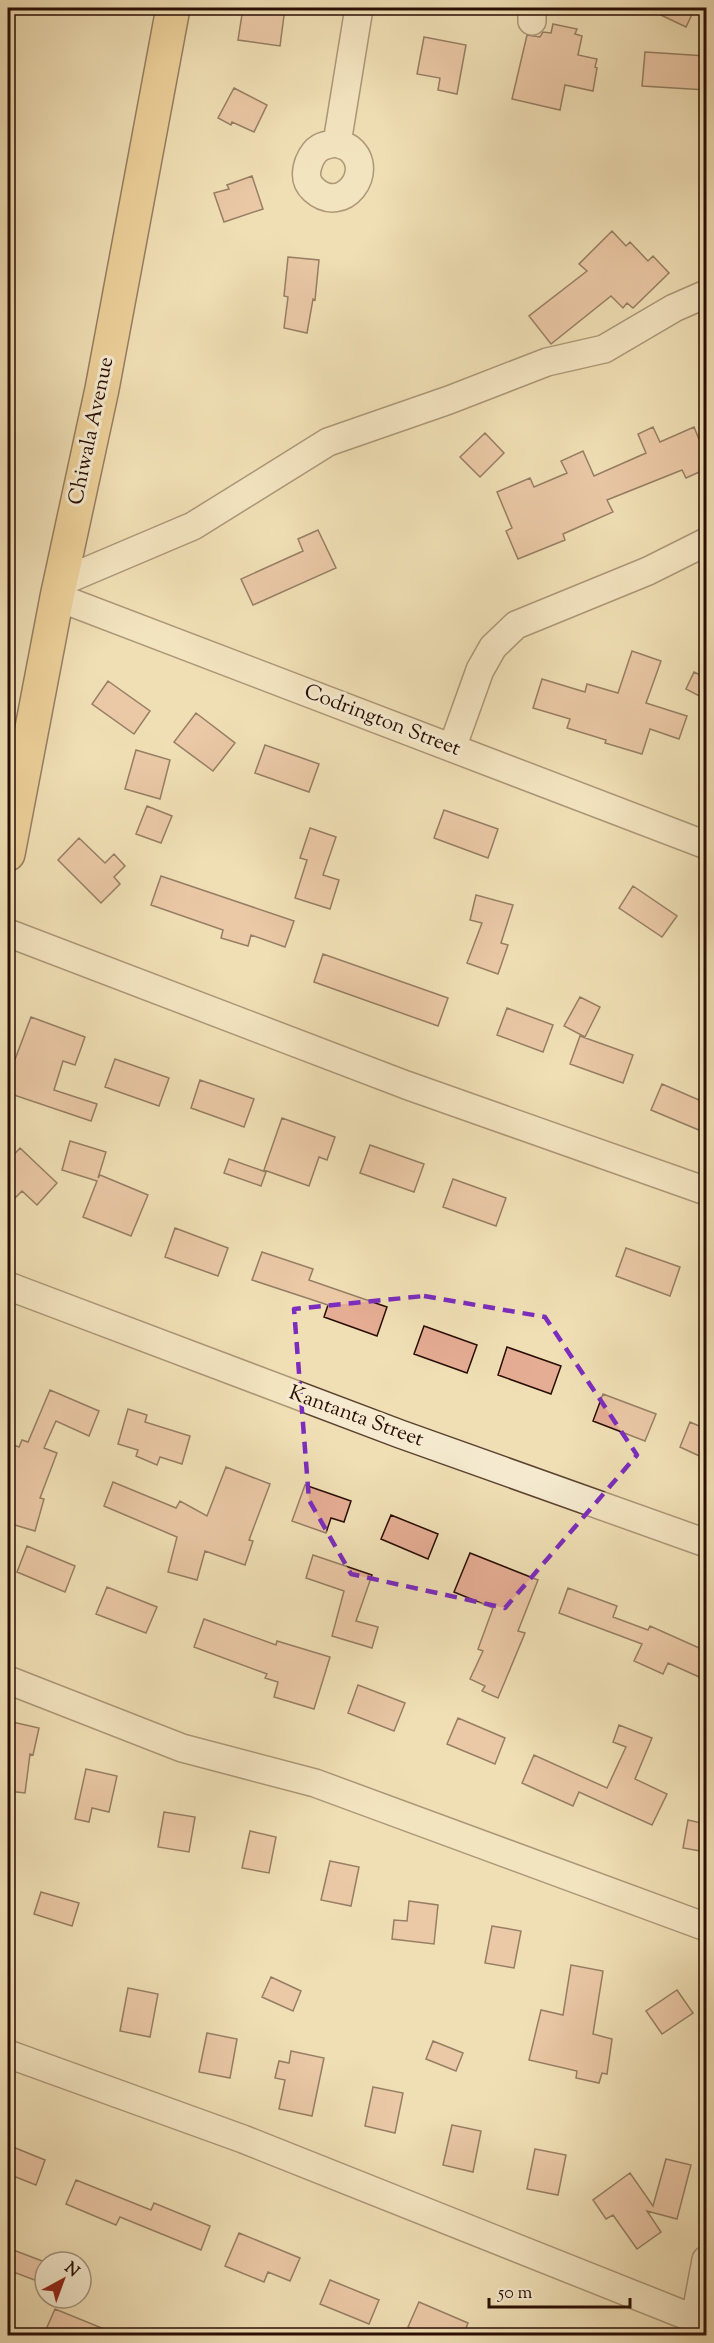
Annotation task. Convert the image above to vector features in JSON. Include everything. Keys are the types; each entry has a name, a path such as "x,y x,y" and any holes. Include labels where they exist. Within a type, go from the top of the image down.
{"main road":[{"name":"Chiwala Avenue","path":"8,854 59,590 102,389 173,8"}],"street":[{"path":"337,143 359,8"},
{"path":"59,590 193,526 328,442 449,400 547,362 604,349 674,308 706,294"},
{"path":"452,748 480,670 493,647 516,625 648,571 706,542"},
{"name":"Codrington Street","path":"59,590 452,748 706,845"},
{"path":"8,933 406,1085 706,1191"},
{"name":"Kantanta Street","path":"8,1286 400,1434 706,1543"},
{"path":"8,1680 182,1748 315,1783 706,1927"},
{"path":"8,2054 243,2139 694,2327 706,2260"}],"highlighted area":[{"path":"424,1296 545,1317 637,1455 505,1608 351,1574 309,1500 294,1309"}],"building":[{"path":"243,8 285,8 280,46 238,40"},
{"path":"646,8 695,8 686,27"},
{"path":"553,24 577,29 575,34 582,36 578,55 597,59 593,91 565,85 560,110 512,99 527,35 540,37 543,32 551,33"},
{"path":"424,37 466,45 457,94 438,90 440,78 417,74"},
{"path":"645,52 706,56 706,90 642,86"},
{"path":"234,88 267,105 254,132 232,122 231,125 218,118"},
{"path":"252,176 263,209 224,222 214,193 229,189 227,185"},
{"path":"612,231 626,246 630,242 648,261 653,256 669,273 633,308 627,303 623,308 611,296 551,344 529,316 587,271 579,264"},
{"path":"288,257 319,260 315,300 313,299 307,333 284,328 288,297 284,296"},
{"path":"653,427 660,442 694,427 706,456 706,469 686,478 682,470 607,500 613,512 563,534 565,540 518,559 506,531 512,528 497,492 530,478 534,487 567,473 561,461 583,451 594,476 646,453 638,434"},
{"path":"485,433 504,453 480,477 460,457"},
{"path":"318,530 336,568 253,605 241,579 303,551 298,539"},
{"path":"632,651 661,661 646,703 687,716 679,739 650,729 642,754 567,728 570,719 533,708 542,679 585,692 587,684 618,693"},
{"path":"694,672 706,678 703,698 686,689"},
{"path":"108,681 150,711 134,734 92,704"},
{"path":"196,713 235,743 213,771 174,742"},
{"path":"265,745 319,764 309,792 255,773"},
{"path":"136,750 170,760 160,799 125,789"},
{"path":"147,806 172,816 161,843 136,834"},
{"path":"444,810 498,829 488,858 434,838"},
{"path":"310,828 336,837 323,875 339,880 330,909 295,898 307,860 300,858"},
{"path":"79,838 105,863 114,854 125,866 114,877 120,884 101,903 58,860"},
{"path":"161,876 294,921 285,947 251,935 248,946 221,938 223,930 151,905"},
{"path":"633,886 677,916 662,937 619,908"},
{"path":"476,895 513,905 501,943 508,945 498,974 467,963 482,923 470,920"},
{"path":"323,954 448,998 438,1026 314,982"},
{"path":"580,997 600,1007 585,1037 564,1026"},
{"path":"507,1008 553,1025 543,1052 497,1035"},
{"path":"31,1017 85,1037 75,1065 63,1061 54,1090 97,1104 91,1121 8,1093 14,1062"},
{"path":"580,1036 633,1055 623,1083 570,1064"},
{"path":"115,1059 169,1078 159,1106 105,1087"},
{"path":"200,1080 254,1099 244,1127 191,1108"},
{"path":"662,1084 706,1103 706,1133 651,1110"},
{"path":"282,1118 335,1137 327,1160 319,1157 309,1186 264,1170"},
{"path":"70,1141 106,1152 98,1178 100,1175 148,1195 131,1236 83,1217 97,1181 62,1170"},
{"path":"370,1145 424,1164 414,1192 360,1173"},
{"path":"20,1148 57,1183 37,1205 22,1191 15,1198 8,1191 8,1161"},
{"path":"229,1159 266,1172 261,1186 224,1173"},
{"path":"453,1179 506,1198 496,1226 443,1207"},
{"path":"175,1228 228,1248 218,1276 165,1257"},
{"path":"626,1248 680,1267 670,1296 616,1276"},
{"path":"262,1252 313,1269 309,1280 387,1307 377,1336 324,1317 328,1305 252,1280"},
{"path":"424,1326 477,1345 467,1373 414,1354"},
{"path":"507,1347 561,1366 551,1394 498,1375"},
{"path":"50,1390 99,1411 89,1436 56,1421 44,1448 57,1453 40,1498 44,1499 35,1531 8,1523 8,1443 19,1447 22,1440 28,1442"},
{"path":"603,1394 656,1414 645,1441 593,1421"},
{"path":"128,1409 147,1415 145,1422 190,1436 182,1464 160,1457 157,1465 136,1456 138,1450 118,1444"},
{"path":"690,1422 706,1429 706,1459 680,1447"},
{"path":"226,1467 270,1484 249,1540 253,1541 245,1565 205,1551 197,1580 168,1572 177,1537 104,1506 113,1482 176,1508 180,1501 207,1516"},
{"path":"305,1485 351,1501 344,1522 331,1518 326,1533 292,1521"},
{"path":"391,1515 438,1534 428,1559 381,1539"},
{"path":"27,1546 75,1566 65,1592 17,1572"},
{"path":"470,1553 538,1580 518,1631 525,1633 498,1698 482,1691 485,1686 470,1679 483,1651 478,1649 493,1608 454,1592"},
{"path":"313,1555 372,1575 356,1621 378,1627 372,1648 332,1636 344,1591 306,1578"},
{"path":"107,1587 157,1607 146,1633 96,1614"},
{"path":"568,1588 617,1606 613,1617 648,1630 650,1626 706,1651 706,1680 668,1663 663,1674 634,1661 642,1644 559,1613"},
{"path":"204,1619 276,1645 277,1641 330,1657 314,1709 274,1697 278,1682 265,1678 267,1674 194,1647"},
{"path":"358,1685 405,1703 394,1731 348,1713"},
{"path":"458,1718 505,1738 495,1764 447,1744"},
{"path":"8,1721 39,1728 33,1755 30,1754 25,1793 8,1791"},
{"path":"619,1725 652,1738 635,1779 667,1794 652,1825 579,1792 573,1806 522,1783 534,1755 607,1788 626,1747 613,1742"},
{"path":"86,1769 117,1776 109,1812 92,1808 89,1822 75,1819"},
{"path":"164,1812 195,1817 189,1852 158,1847"},
{"path":"688,1820 706,1824 706,1852 683,1848"},
{"path":"250,1831 276,1837 269,1873 242,1868"},
{"path":"330,1861 359,1867 351,1906 321,1900"},
{"path":"41,1892 79,1903 72,1926 34,1914"},
{"path":"409,1901 438,1905 434,1944 392,1939 394,1920 407,1921"},
{"path":"492,1926 521,1931 514,1968 485,1963"},
{"path":"571,1965 603,1971 593,2034 612,2039 607,2074 602,2073 599,2083 576,2078 577,2071 529,2060 541,2010 563,2015"},
{"path":"271,1977 301,1991 293,2011 262,1997"},
{"path":"128,1988 158,1994 150,2037 120,2031"},
{"path":"677,1990 693,2013 662,2034 646,2011"},
{"path":"207,2033 237,2039 230,2078 199,2072"},
{"path":"433,2041 463,2053 456,2071 426,2059"},
{"path":"291,2051 324,2058 312,2116 279,2109 285,2080 275,2078 279,2061 289,2063"},
{"path":"373,2087 403,2093 395,2133 365,2126"},
{"path":"452,2125 481,2131 473,2172 443,2165"},
{"path":"8,2145 45,2160 36,2185 8,2174"},
{"path":"535,2149 566,2155 558,2195 527,2189"},
{"path":"666,2159 691,2165 677,2219 647,2211 661,2232 637,2249 613,2215 606,2219 593,2200 630,2173 653,2206"},
{"path":"76,2180 151,2210 154,2203 210,2226 201,2250 120,2217 116,2225 66,2204"},
{"path":"239,2233 300,2258 290,2281 268,2272 264,2282 225,2266"},
{"path":"8,2248 33,2257 33,2279 8,2270"},
{"path":"330,2280 379,2300 369,2324 320,2304"},
{"path":"419,2302 468,2323 463,2336 427,2336 408,2327"},
{"path":"55,2310 57,2310 119,2336 53,2336 45,2332"}]}
